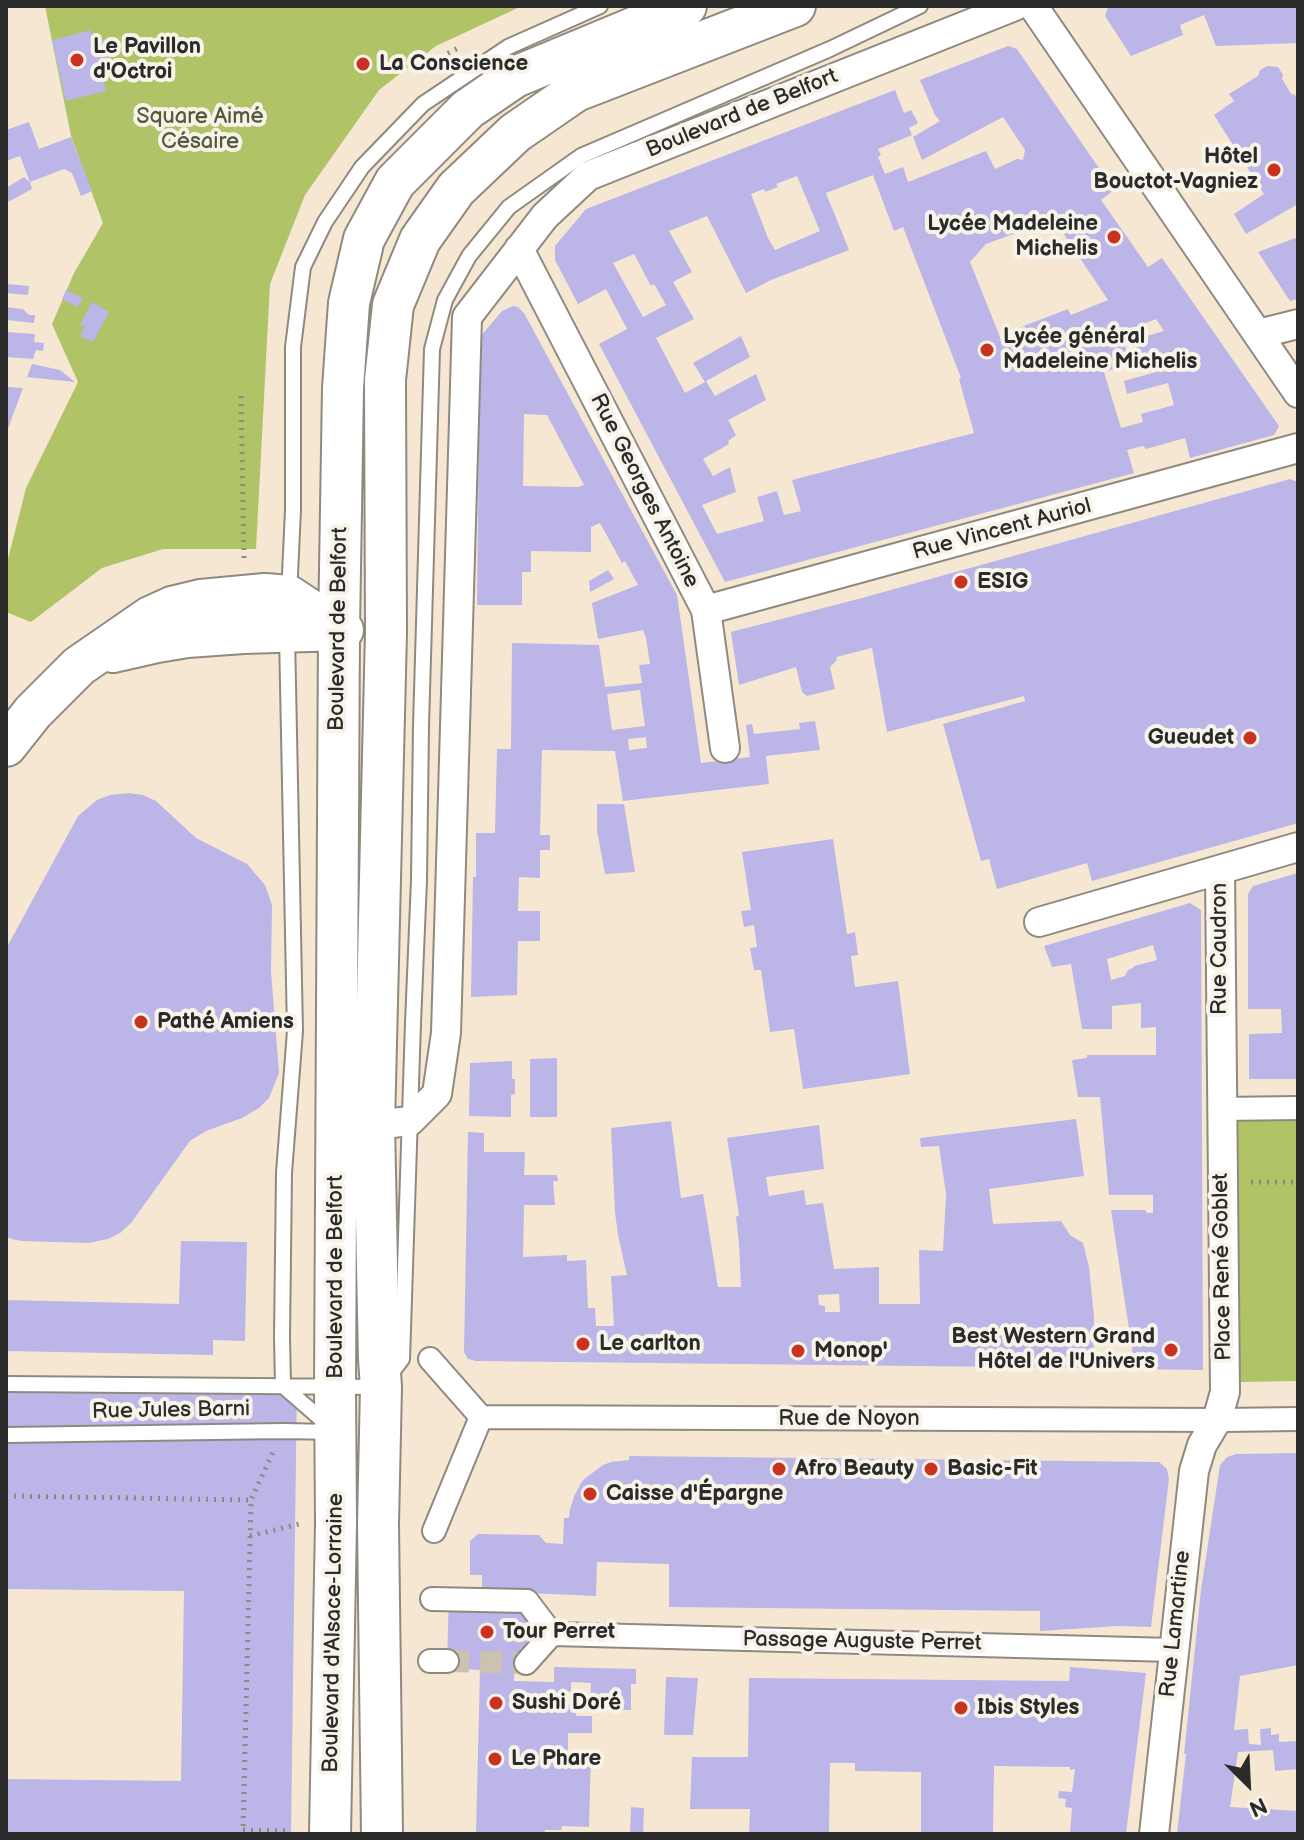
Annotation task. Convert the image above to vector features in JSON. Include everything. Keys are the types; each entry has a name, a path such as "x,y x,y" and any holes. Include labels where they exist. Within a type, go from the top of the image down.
{"main road":[{"name":"Boulevard de Belfort","path":"379,1456 354,1405 339,629 343,388 349,303 364,239 395,182 468,109 515,77 686,6"},
{"name":"Boulevard de Belfort","path":"354,1405 377,1311 392,1123 385,380 393,305 420,240 456,189 515,133 576,91 795,6"},
{"path":"6,746 33,712 79,666 94,658 187,637 284,610 339,629 386,632"},
{"name":"Boulevard d'Alsace-Lorraine","path":"330,1834 354,1405"},
{"name":"Boulevard d'Alsace-Lorraine","path":"379,1456 382,1834"}],"street":[{"name":"Boulevard de Belfort","path":"392,1123 437,1094 446,1033 467,317 545,216 588,176 1015,6"},
{"path":"1033,6 1298,393"},
{"name":"Rue Georges Antoine","path":"519,249 706,610 725,748"},
{"path":"1258,334 1298,324"},
{"name":"Rue Vincent Auriol","path":"706,610 1298,448"},
{"name":"Rue Caudron","path":"1221,1109 1220,870 1298,847"},
{"path":"1039,922 1220,870"},
{"path":"1221,1109 1298,1108"},
{"name":"Place René Goblet","path":"1217,1420 1225,1392 1221,1109"},
{"path":"430,1359 481,1417 434,1531"},
{"name":"Rue de Noyon","path":"481,1417 1217,1420"},
{"path":"1217,1420 1298,1419"},
{"name":"Rue Lamartine","path":"1154,1834 1194,1471 1202,1445 1217,1420"},
{"path":"432,1599 527,1601 552,1634 526,1663"},
{"name":"Passage Auguste Perret","path":"552,1634 1173,1650"}],"lane":[{"path":"354,1405 283,1386 284,1173 295,1031 284,610 293,510 293,347 303,267 325,222 362,167 423,104 508,47 600,6"},
{"path":"392,1123 419,880 432,349 445,300 469,256 509,207 581,156 830,49 920,6"},
{"name":"Rue Jules Barni","path":"6,1384 283,1386 354,1405"},
{"name":"Rue Jules Barni","path":"6,1435 283,1431 354,1405"}],"path":[{"path":"241,396 243,558 284,610"},
{"path":"1222,1182 1298,1182"},
{"path":"6,1496 251,1500 243,1832 291,1831"},
{"path":"250,1536 305,1522"}],"green space":[{"name":"Square Aimé Césaire","path":"45,6 522,6 436,46 379,90 305,195 270,284 256,549 163,549 102,568 31,622 6,612 6,567 26,488 78,382 52,324 74,273 103,223 71,136"},
{"path":"1236,1116 1298,1116 1298,1381 1239,1382"}],"building":[{"path":"1111,6 1298,6 1298,43 1216,46 1204,15 1180,25 1183,35 1131,56 1105,16"},
{"name":"Le Pavillon d'Octroi","path":"91,30 94,42 105,39 114,76 103,79 106,91 66,101 52,40"},
{"path":"1008,46 1017,49 1114,190 1101,200 1148,267 1162,258 1279,426 1274,435 1190,458 1185,438 1146,449 1143,446 1127,450 1134,473 725,582 599,344 627,329 606,289 578,304 555,260 555,246 586,209 895,90 904,113 911,110 918,123 909,128 912,135 878,149 885,174 903,167 908,182 986,151 995,169 1017,159 1023,160 1025,150 1003,117 922,160 913,137 940,121 920,80","holes":["873,175 894,231 903,227 961,378 974,433 792,480 801,511 784,515 777,491 757,497 764,521 717,534 702,505 736,492 730,467 713,476 703,459 729,444 728,441 736,435 728,420 766,400 756,374 715,396 706,381 750,357 741,336 693,363 705,382 685,393 656,338 694,319 673,282 692,272 669,231 707,216 746,293 849,250 826,193","797,176 820,231 775,250 751,194 778,187 776,184","1032,227 1059,227 1108,300 1071,315 1068,309 1016,329 1019,335 1002,342 970,262 986,244","634,254 651,286 654,284 666,305 643,317 613,263","1156,319 1164,331 1133,340 1143,362 1159,357 1163,370 1124,381 1127,394 1168,383 1174,405 1141,414 1143,422 1121,428 1104,372 1132,364 1120,333"]},
{"name":"Hôtel Bouctot-Vagniez","path":"1267,66 1278,67 1282,79 1298,100 1298,204 1246,234 1234,214 1264,194 1214,115 1234,101 1229,94 1258,76 1260,70"},
{"path":"29,122 39,149 71,137 92,191 81,196 72,173 64,169 30,182 20,156 6,161 6,130"},
{"path":"24,177 32,189 6,203 6,188"},
{"path":"1298,237 1298,299 1290,301 1258,252"},
{"path":"6,284 29,286 28,295 6,293"},
{"path":"66,290 83,298 78,307 62,299"},
{"path":"92,302 109,312 93,342 80,336 85,327 80,325"},
{"path":"513,306 524,313 677,595 701,763 750,757 746,725 752,724 754,734 800,729 799,723 815,721 820,750 766,756 769,784 623,801 615,751 542,750 540,835 550,835 550,850 540,850 540,878 519,877 518,911 540,911 540,941 518,941 517,995 471,997 476,833 495,833 497,749 511,749 512,643 599,645 605,687 642,683 639,665 650,664 643,630 598,639 592,603 638,585 600,523 591,527 591,552 531,551 531,572 522,572 522,605 477,605 480,337 502,311","holes":["524,414 547,415 584,485 523,486","640,690 645,726 612,730 607,694","646,737 647,748 629,750 628,739"]},
{"path":"6,307 23,309 29,315 35,315 34,323 6,320"},
{"path":"6,332 35,334 34,342 44,343 43,351 36,350 33,359 6,357"},
{"path":"32,364 60,370 75,382 27,377"},
{"path":"7,387 23,388 6,434 6,392"},
{"path":"1290,479 1298,482 1298,823 1092,881 1087,863 997,889 989,859 981,861 943,724 1025,701 1024,696 887,732 872,648 836,657 837,660 830,667 835,689 807,696 802,692 796,667 739,685 731,632"},
{"path":"608,570 614,579 590,592 589,581"},
{"name":"Pathé Amiens","path":"129,793 156,801 196,838 247,864 265,885 272,905 271,971 279,1073 269,1098 259,1108 190,1141 131,1223 120,1233 89,1243 12,1239 6,1237 6,949 78,816 97,800"},
{"path":"597,804 624,804 635,872 605,874 597,830"},
{"path":"833,839 847,934 855,932 858,955 851,956 855,987 898,981 910,1074 803,1089 794,1029 770,1032 761,970 754,970 750,948 757,947 754,925 744,927 741,911 751,910 742,852"},
{"path":"1298,873 1298,1079 1249,1079 1249,1034 1282,1033 1281,1009 1248,1009 1248,894 1253,886"},
{"path":"1190,903 1201,910 1203,1370 1135,1369 1111,1210 1145,1210 1153,1213 1153,1195 1109,1195 1100,1097 1078,1097 1072,1060 1087,1058 1087,1055 1156,1055 1156,1027 1141,1028 1141,1003 1112,1006 1112,1029 1082,1029 1071,964 1052,967 1044,946","holes":["1153,945 1157,960 1134,966 1125,976 1111,980 1107,959"]},
{"path":"557,1058 557,1117 530,1117 530,1059"},
{"path":"512,1061 515,1094 511,1095 511,1117 469,1116 470,1063"},
{"path":"1076,1119 1084,1176 989,1189 993,1224 1061,1221 1070,1235 1083,1243 1089,1267 1094,1317 1093,1368 476,1361 468,1359 464,1352 468,1132 484,1133 484,1152 525,1152 524,1175 557,1175 558,1181 553,1181 555,1205 524,1205 523,1257 567,1255 567,1261 586,1260 588,1308 595,1308 596,1326 614,1326 611,1276 627,1275 615,1212 611,1128 671,1121 681,1198 703,1194 718,1287 741,1287 736,1217 739,1215 727,1138 819,1125 824,1169 766,1177 769,1196 804,1190 806,1205 823,1203 834,1269 879,1267 879,1304 920,1304 919,1250 943,1251 946,1194 939,1146 921,1147 920,1138","holes":["839,1294 840,1312 825,1312 825,1306 819,1305 818,1295"]},
{"path":"181,1241 247,1242 245,1341 213,1340 213,1355 6,1351 6,1300 179,1304"},
{"path":"6,1377 297,1381 291,1834 6,1834 6,1779 181,1781 184,1591 6,1589"},
{"path":"1298,1453 1298,1665 1240,1676 1234,1730 1248,1729 1249,1744 1261,1745 1260,1729 1271,1728 1271,1735 1279,1734 1279,1742 1298,1741 1298,1769 1275,1771 1273,1750 1238,1752 1230,1807 1298,1811 1298,1834 1177,1834 1201,1590 1220,1465 1227,1457 1236,1454"},
{"path":"629,1456 1159,1462 1167,1469 1169,1479 1151,1627 1040,1631 1040,1611 669,1607 669,1564 597,1562 596,1596 528,1593 526,1671 514,1671 514,1681 554,1682 554,1667 636,1669 636,1684 631,1684 631,1710 590,1709 591,1683 571,1682 571,1692 564,1691 563,1704 577,1705 576,1716 592,1716 592,1733 568,1733 568,1751 591,1752 589,1827 562,1826 561,1830 545,1830 544,1834 476,1834 480,1670 447,1668 449,1590 482,1591 482,1575 470,1575 470,1541 478,1534 539,1535 546,1543 563,1544 564,1518 569,1518 575,1494 583,1480 603,1465 629,1460"},
{"path":"1070,1667 1146,1673 1126,1834 1070,1834 1072,1808 1065,1807 1066,1799 1058,1798 1059,1791 1072,1792 1075,1769 1070,1770 1070,1767 994,1766 993,1834 921,1834 921,1772 855,1771 855,1763 830,1763 829,1834 749,1834 750,1809 690,1809 692,1757 748,1757 749,1678 1069,1681"},
{"path":"666,1677 698,1678 693,1735 664,1735"},
{"path":"631,1807 644,1808 643,1834 630,1834"}],"tunnel":[{"path":"447,1661 526,1663"}],"place":[{"name":"Le Pavillon d'Octroi","path":"77,60"},
{"name":"La Conscience","path":"363,64"},
{"name":"Hôtel Bouctot-Vagniez","path":"1274,170"},
{"name":"Lycée Madeleine Michelis","path":"1114,237"},
{"name":"Lycée général Madeleine Michelis","path":"987,350"},
{"name":"ESIG","path":"961,582"},
{"name":"Gueudet","path":"1250,738"},
{"name":"Pathé Amiens","path":"141,1022"},
{"name":"Le carlton","path":"583,1344"},
{"name":"Best Western Grand Hôtel de l'Univers","path":"1171,1350"},
{"name":"Monop'","path":"798,1351"},
{"name":"Afro Beauty","path":"779,1469"},
{"name":"Basic-Fit","path":"931,1469"},
{"name":"Caisse d'Épargne","path":"590,1494"},
{"name":"Tour Perret","path":"487,1632"},
{"name":"Sushi Doré","path":"496,1703"},
{"name":"Ibis Styles","path":"961,1708"},
{"name":"Le Phare","path":"495,1759"}]}
